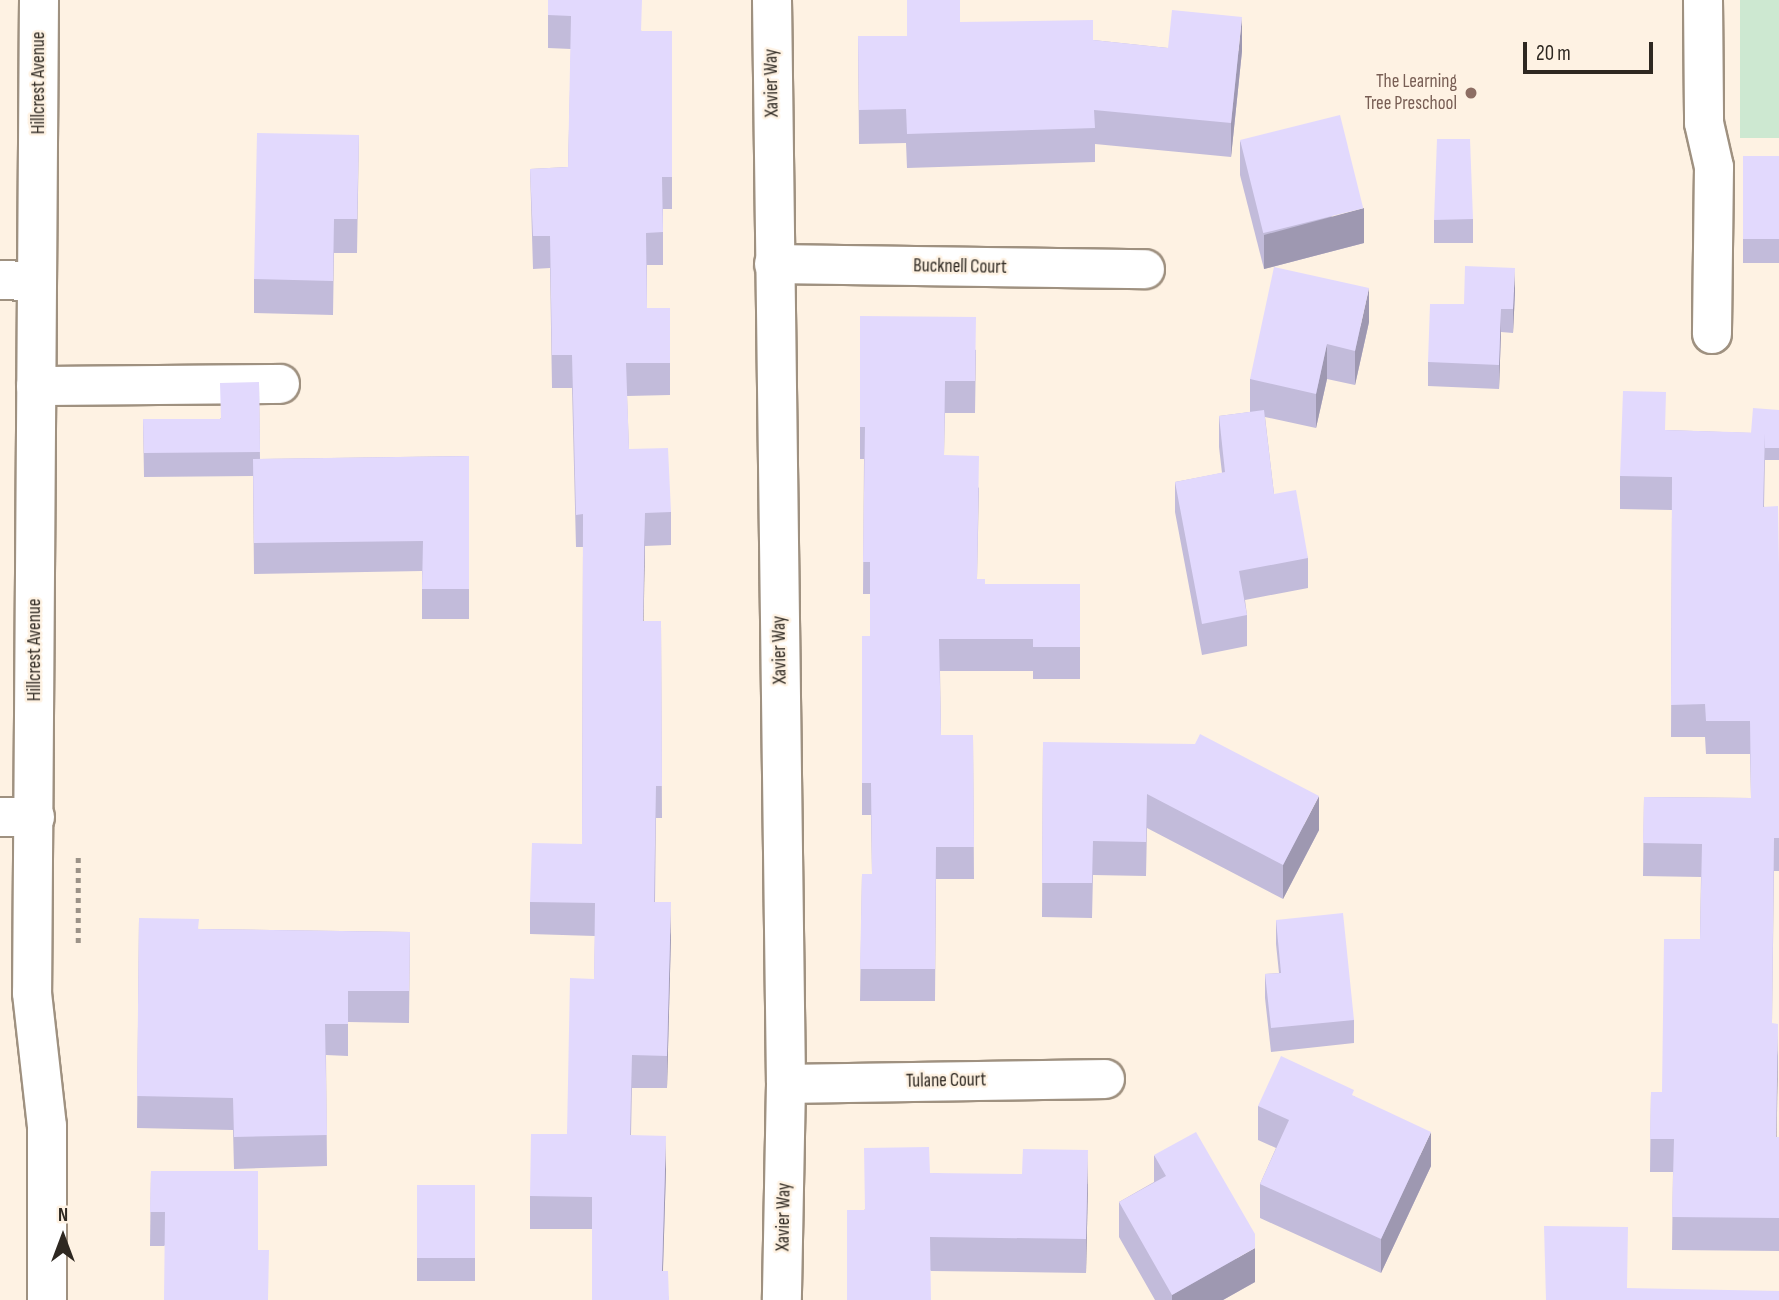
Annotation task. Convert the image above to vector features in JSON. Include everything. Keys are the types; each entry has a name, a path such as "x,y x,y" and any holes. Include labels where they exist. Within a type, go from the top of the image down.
{"street":[{"name":"Hillcrest Avenue","path":"39,0 18,281 36,386 17,817 47,1126 47,1300"},
{"name":"Xavier Way","path":"772,0 786,1084 782,1300"},
{"path":"1703,0 1704,123 1714,167 1712,334"},
{"name":"Bucknell Court","path":"774,264 1145,269"},
{"path":"36,386 280,384"},
{"name":"Tulane Court","path":"786,1084 1105,1079"}],"green space":[{"path":"1740,0 1779,0 1779,138 1740,138"}],"building":[{"path":"548,0 642,0 641,31 672,31 672,177 662,177 663,232 646,233 647,308 670,308 670,363 626,363 629,449 668,448 671,512 645,513 643,621 661,621 662,786 656,786 654,902 671,902 667,1056 632,1055 630,1135 666,1136 662,1271 668,1271 669,1300 592,1300 592,1197 530,1196 531,1134 567,1134 570,978 594,979 595,903 530,902 532,843 582,844 583,514 576,515 572,355 552,355 550,236 533,236 530,169 568,167 571,16 548,15"},
{"path":"907,0 960,0 960,22 1093,20 1093,40 1168,48 1172,10 1242,17 1231,123 1094,110 1095,128 907,134 906,109 859,110 858,36 907,36"},
{"path":"1340,115 1363,208 1263,233 1240,140"},
{"path":"257,133 359,135 357,219 334,219 333,281 254,279"},
{"path":"1437,139 1470,139 1473,219 1434,220"},
{"path":"1743,156 1779,156 1779,239 1743,239"},
{"path":"1465,266 1515,268 1513,309 1501,309 1499,365 1428,362 1430,304 1464,304"},
{"path":"1274,267 1369,288 1355,351 1327,344 1316,394 1250,379"},
{"path":"860,316 976,317 975,381 945,381 944,455 979,456 977,579 985,579 985,584 1080,584 1080,647 1033,647 1033,639 939,639 941,735 973,735 974,847 936,847 935,969 860,969 862,874 872,874 871,783 862,783 862,636 870,636 870,562 863,562 865,427 860,427"},
{"path":"259,382 260,452 144,453 143,419 221,419 220,383"},
{"path":"1623,391 1666,392 1665,430 1765,433 1763,507 1778,506 1779,838 1774,838 1772,1023 1778,1024 1776,1137 1779,1137 1779,1218 1672,1217 1674,1139 1650,1139 1651,1092 1662,1092 1664,939 1700,939 1702,844 1643,843 1644,797 1751,798 1750,721 1706,721 1705,704 1671,705 1672,477 1620,476"},
{"path":"1753,408 1779,410 1779,448 1765,448 1765,433 1751,433"},
{"path":"1264,410 1274,494 1296,490 1308,558 1239,571 1247,615 1202,624 1175,482 1225,472 1219,416"},
{"path":"469,456 469,589 422,589 423,541 254,543 253,459"},
{"path":"1200,734 1319,796 1283,865 1147,794 1146,842 1093,841 1092,883 1042,883 1043,742 1195,744"},
{"path":"1343,913 1354,1020 1271,1028 1265,974 1281,973 1276,920"},
{"path":"139,918 199,919 198,929 410,932 409,991 348,991 348,1024 325,1024 327,1135 234,1137 233,1098 137,1096"},
{"path":"1281,1056 1354,1090 1352,1095 1431,1132 1381,1239 1260,1184 1289,1120 1258,1106"},
{"path":"1196,1132 1255,1234 1255,1248 1172,1295 1119,1202 1166,1176 1154,1155"},
{"path":"929,1147 930,1173 1022,1174 1023,1149 1088,1150 1086,1239 930,1237 931,1300 847,1300 847,1210 865,1210 864,1148"},
{"path":"151,1171 258,1171 258,1250 269,1250 268,1300 164,1300 165,1212 150,1212"},
{"path":"417,1185 475,1185 475,1258 417,1258"},
{"path":"1544,1226 1628,1227 1627,1288 1779,1291 1779,1300 1546,1300"}],"place":[{"name":"The Learning Tree Preschool","path":"1471,93"}]}
